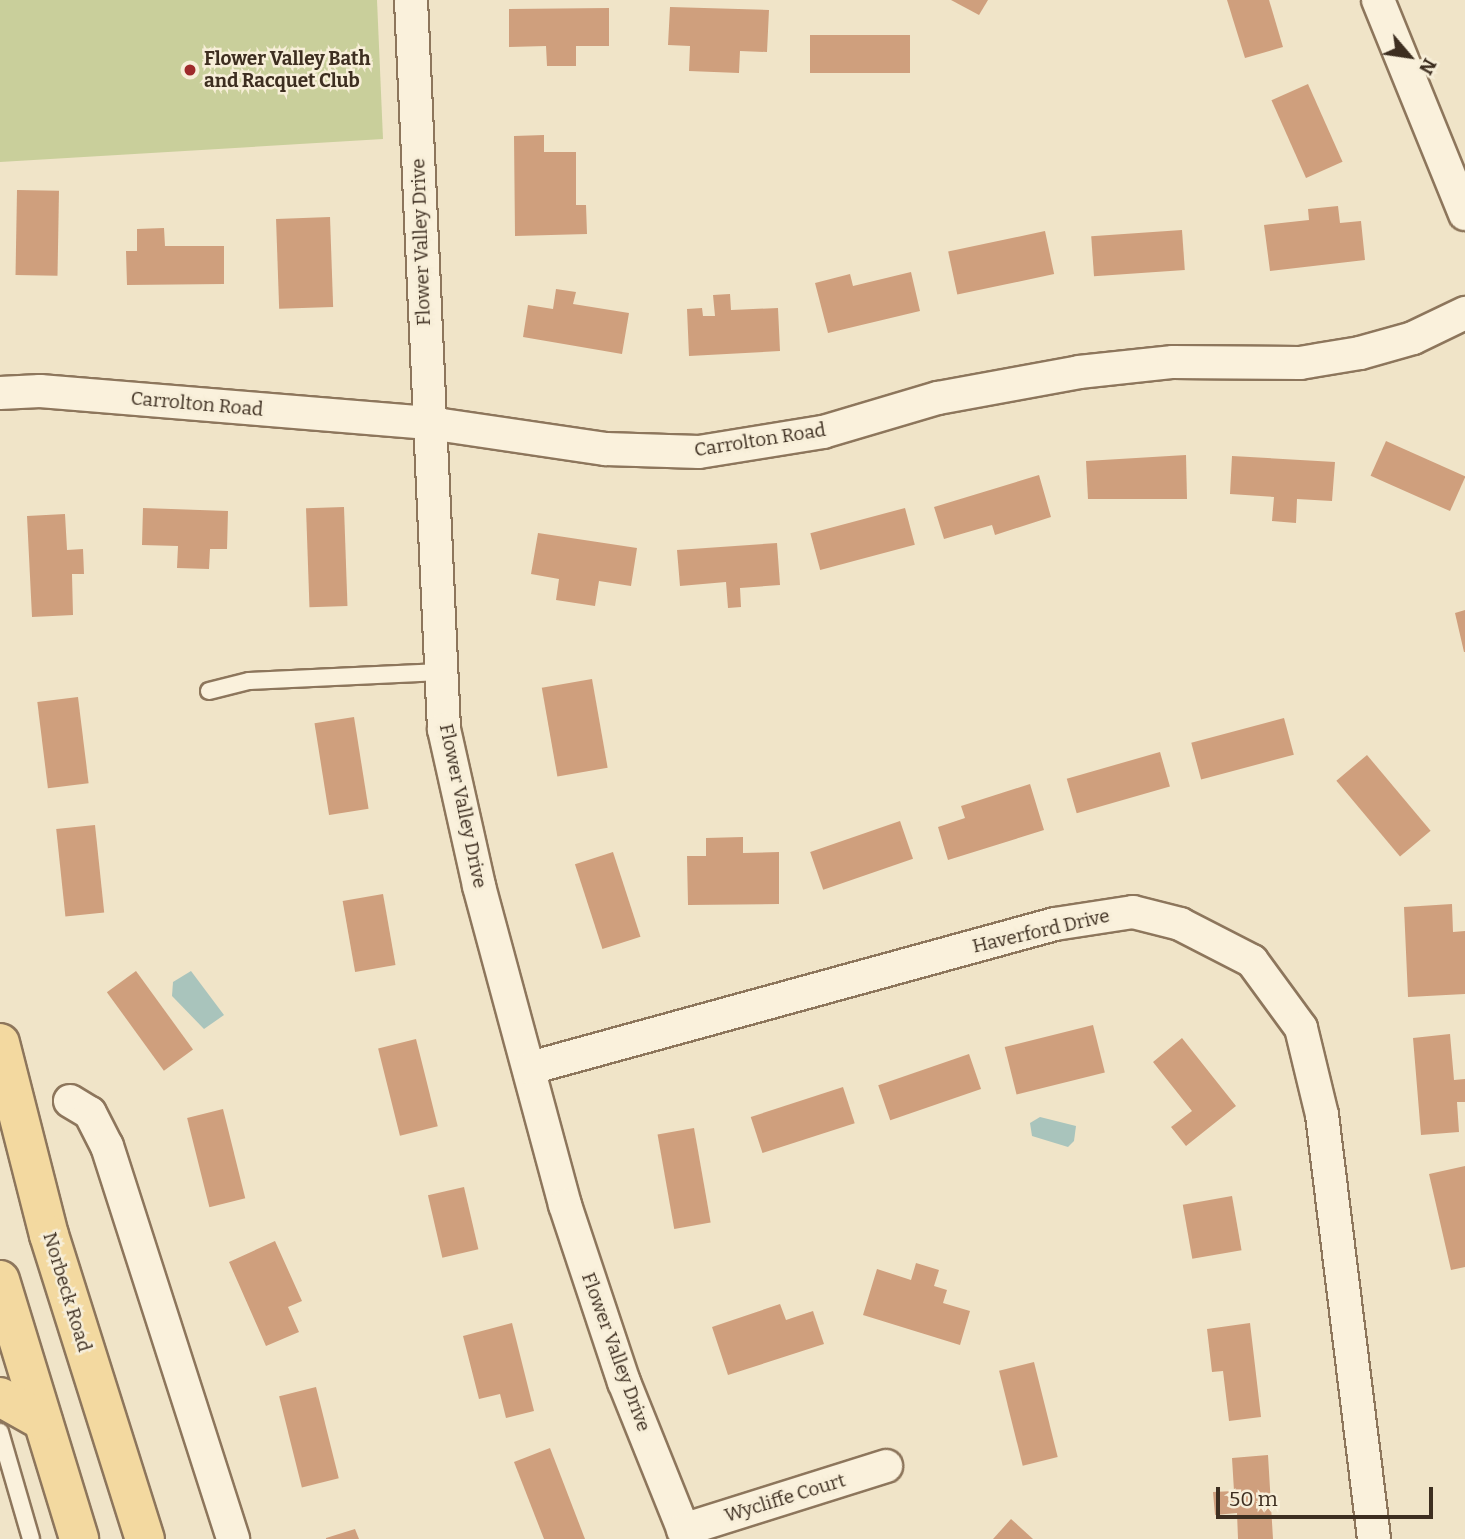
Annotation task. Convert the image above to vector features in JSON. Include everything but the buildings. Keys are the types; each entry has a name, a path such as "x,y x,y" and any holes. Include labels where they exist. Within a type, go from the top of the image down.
{"main road":[{"name":"Norbeck Road","path":"0,1043 49,1235 145,1539"},
{"path":"0,1280 79,1539"},
{"path":"0,1397 43,1421"}],"street":[{"name":"Flower Valley Drive","path":"411,0 444,729 479,886 565,1205 624,1382 685,1534"},
{"path":"1378,0 1465,214"},
{"name":"Carrolton Road","path":"0,393 40,391 429,423 606,449 699,452 823,432 938,398 1079,372 1173,362 1300,363 1360,354 1413,338 1465,313"},
{"name":"Haverford Drive","path":"530,1068 1055,924 1133,912 1180,925 1252,961 1301,1028 1322,1115 1374,1539"},
{"path":"70,1101 90,1114 107,1146 233,1539"},
{"name":"Wycliffe Court","path":"685,1534 887,1466"}],"lane":[{"path":"209,691 249,681 442,672"},
{"path":"0,1432 31,1539"}],"green space":[{"name":"Flower Valley Bath and Racquet Club","path":"0,0 377,0 383,139 0,162"}],"water":[{"path":"191,971 224,1015 204,1029 172,996 173,982"},
{"path":"1040,1117 1076,1126 1074,1141 1068,1147 1032,1136 1030,1123"}],"place":[{"name":"Flower Valley Bath and Racquet Club","path":"190,70"}]}
